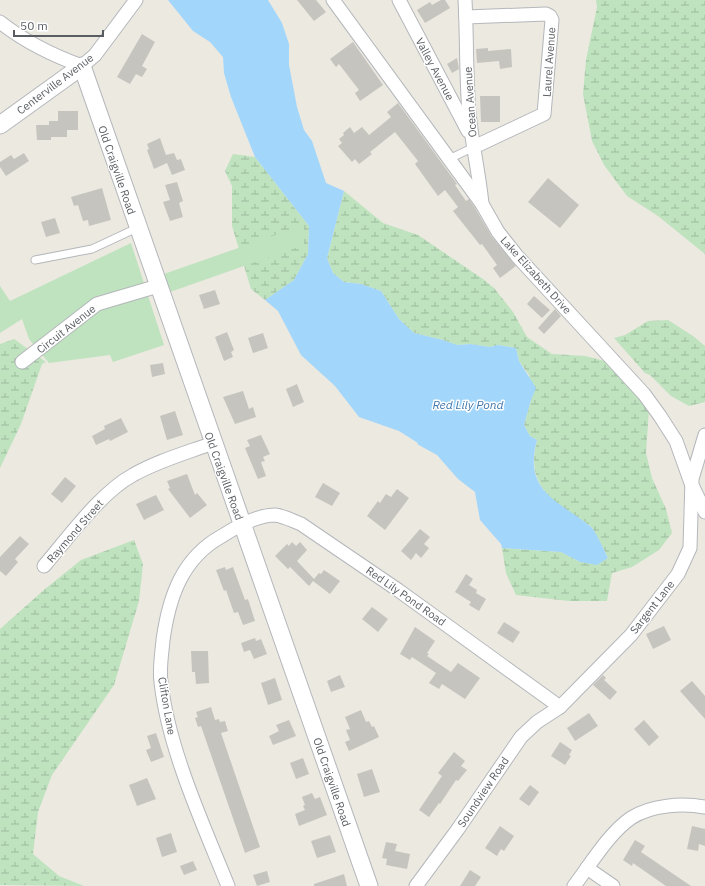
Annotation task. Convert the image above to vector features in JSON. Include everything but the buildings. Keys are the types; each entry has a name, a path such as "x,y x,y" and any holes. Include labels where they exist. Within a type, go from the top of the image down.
{"street":[{"name":"Centerville Avenue","path":"0,124 82,66 95,55 136,0"},
{"name":"Lake Elizabeth Drive","path":"333,0 482,204 498,232 517,256 644,394 660,416 676,441 691,483 705,512"},
{"name":"Valley Avenue","path":"399,0 473,142"},
{"name":"Ocean Avenue","path":"465,0 468,92 473,142 479,172 482,204"},
{"name":"Laurel Avenue","path":"466,17 546,14 550,16 552,20 546,111 544,114 473,142"},
{"path":"0,22 19,37 39,48 82,66"},
{"name":"Old Craigville Road","path":"82,66 137,228 369,886"},
{"name":"Circuit Avenue","path":"22,362 97,304 158,286"},
{"path":"691,483 705,435"},
{"name":"Raymond Street","path":"44,566 100,501 132,475 175,456 213,444"},
{"name":"Sargent Lane","path":"560,707 631,635 678,574 690,548 691,483"},
{"name":"Red Lily Pond Road","path":"242,525 263,517 276,515 301,524 398,590 560,707"},
{"name":"Clifton Lane","path":"228,886 176,751 161,681 162,649 167,612 178,581 189,565 203,550 220,536 242,525"},
{"name":"Soundview Road","path":"416,886 458,829 521,737 537,722 560,707"},
{"path":"574,886 620,827 638,814 677,806 705,808"},
{"path":"587,868 613,886"}],"lane":[{"path":"449,159 473,142"},
{"path":"35,260 92,249 137,228"}],"green space":[{"path":"596,0 705,0 705,254 658,216 627,196 604,165 592,141 583,94 586,60 597,7"},
{"path":"233,154 255,157 309,226 308,254 294,280 265,300 251,289 232,226 232,186 225,171"},
{"path":"344,191 383,223 418,235 483,279 494,288 513,312 527,337 552,354 585,356 609,362 629,378 649,410 646,453 652,478 666,509 672,533 659,550 632,567 612,573 607,601 569,601 516,595 506,573 502,548 561,552 580,562 608,558 592,528 554,501 540,485 536,476 534,454 537,440 530,436 524,425 531,400 529,375 519,361 516,348 499,345 490,347 470,344 457,345 414,333 399,319 381,291 361,284 344,282 333,273 327,258"},
{"path":"304,224 304,245 170,292 164,274"},
{"path":"131,243 164,345 113,362 110,355 49,363 29,339 22,319 0,333 0,286 10,301"},
{"path":"668,320 693,336 705,346 705,402 689,406 671,396 650,375 645,373 614,338 625,335 648,321"},
{"path":"14,339 46,362 42,364 21,424 0,468 0,344"},
{"path":"134,540 143,564 139,601 114,685 52,775 38,812 33,854 59,876 84,886 0,885 0,629 45,589 81,560"}],"water":[{"name":"Red Lily Pond","path":"168,0 268,0 282,23 289,44 289,65 297,107 304,130 312,141 326,183 344,191 327,258 333,273 344,282 361,284 381,291 399,319 414,333 457,345 470,344 490,347 498,345 516,348 519,361 536,388 524,425 530,436 537,440 534,457 535,471 539,483 555,501 592,528 608,558 597,565 580,562 561,552 502,548 501,544 480,520 475,492 458,479 437,455 417,444 418,443 399,431 359,417 335,386 301,355 278,311 265,300 294,280 308,254 309,226 255,157 231,97 224,73 223,57 210,42 193,31"}]}
